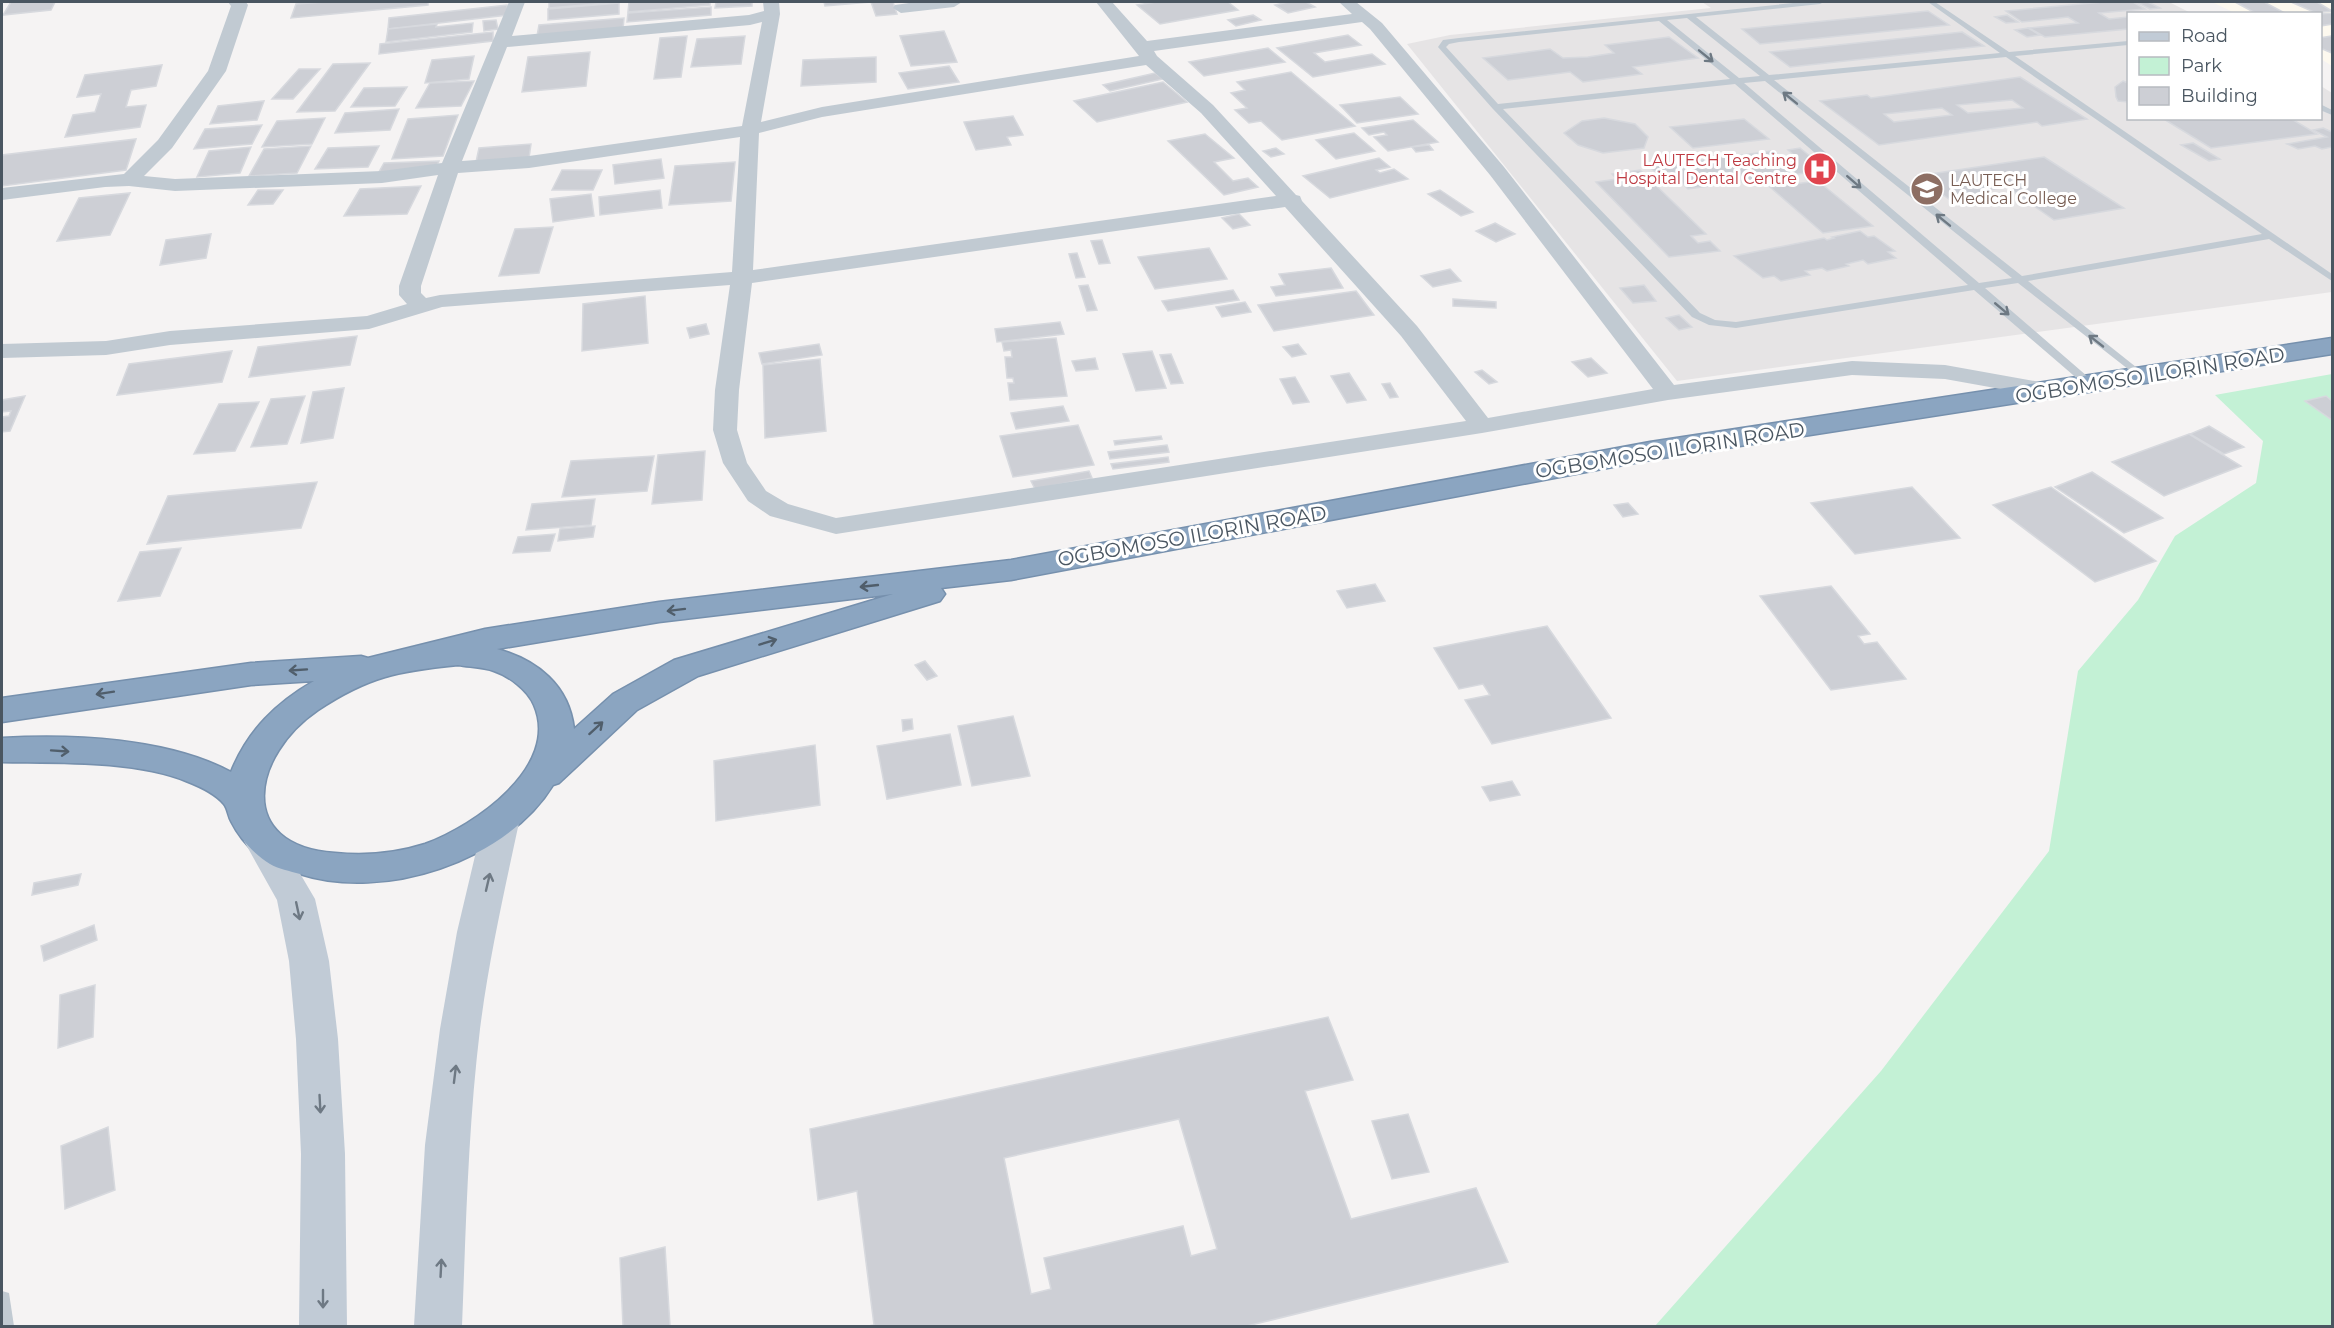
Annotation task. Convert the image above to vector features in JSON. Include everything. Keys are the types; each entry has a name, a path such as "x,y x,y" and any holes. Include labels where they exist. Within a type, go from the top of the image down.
{"highway":[{"name":"OGBOMOSO ILORIN ROAD","path":"1011,570 1650,451 2331,347"},
{"path":"255,830 244,790 253,760 273,731 302,704 338,682 392,663 485,640 659,612 1011,570"},
{"path":"2,750 30,749 118,755 197,770 220,781 237,795 255,830 297,861 345,870 400,865 454,846 502,818 625,702 686,668 1011,570"},
{"path":"2,710 251,674 392,663 458,654 502,662 536,680 555,709 556,744 538,782"}],"street":[{"path":"129,180 165,144 218,71 240,5 236,2"},
{"path":"422,306 410,295 410,286 450,168 517,2"},
{"path":"901,8 954,2"},
{"path":"1104,2 1147,53 1207,109 1254,163 1293,201 1409,331 1482,426"},
{"path":"1347,2 1376,26 1497,171 1668,393"},
{"path":"502,42 750,20 770,15 750,130 742,278 724,430 735,463 757,496 779,510 836,526 1482,426 1668,393 1852,368 1945,372 2051,391"},
{"path":"2,194 129,180 157,184 187,184 382,177 450,168 530,162 750,130 822,112 1147,53 1366,17"},
{"path":"2,351 106,348 170,338 369,322 440,302 742,278 1293,201"},
{"path":"438,1326 447,1145 460,1029 476,932 502,818"},
{"path":"255,830 296,898 309,961 317,1039 323,1154 323,1326"}],"lane":[{"path":"1820,2 1446,42 1442,47 1496,107 1696,315 1713,323 1736,325 2018,280 2269,236"},
{"path":"1931,2 2332,278"},
{"path":"1688,15 2142,377"},
{"path":"1660,19 1737,81 2091,385"},
{"path":"1496,107 2127,43"},
{"path":"2,1300 5,1326"}],"shaded area":[{"name":"LAUTECH Medical College","path":"1702,2 2169,2 2189,12 2127,12 2127,120 2322,120 2322,87 2332,93 2332,292 1677,381 1407,44 1450,35 1711,8"},
{"path":"2212,2 2332,2 2332,66 2322,60 2322,12 2233,12"}],"green space":[{"path":"2332,374 2332,1326 1655,1326 1881,1071 2049,851 2078,671 2138,600 2175,536 2256,483 2263,441 2215,395"}],"building":[{"path":"11,2 55,2 51,10 3,15"},
{"path":"428,2 428,5 291,18 296,4"},
{"path":"549,2 619,2 549,8"},
{"path":"629,2 710,2 710,5 628,12"},
{"path":"716,2 752,2 752,6 715,8"},
{"path":"824,2 871,2 825,6"},
{"path":"871,2 893,2 897,14 876,16"},
{"path":"1156,2 1228,2 1238,10 1160,24 1137,5"},
{"path":"1306,2 1315,7 1288,13 1275,5"},
{"path":"2103,2 2133,2 2145,9 2099,13 2109,19 2127,17 2127,29 2045,37 2029,28 2078,23 2068,17 2022,22 2006,11"},
{"path":"2148,2 2160,8 2150,9 2138,3"},
{"path":"2235,2 2264,2 2283,12 2253,12"},
{"path":"2291,2 2317,2 2332,11 2314,12"},
{"path":"619,3 619,14 548,20 548,9"},
{"path":"507,5 508,15 388,29 389,18"},
{"path":"711,7 711,15 627,22 628,13"},
{"path":"1928,11 1949,25 1760,44 1742,29"},
{"path":"2332,13 2332,24 2322,26 2322,14"},
{"path":"1253,15 1261,20 1236,26 1228,20"},
{"path":"2007,15 2018,22 2006,23 1995,17"},
{"path":"624,18 623,29 537,36 539,25"},
{"path":"496,20 498,29 484,31 483,21"},
{"path":"473,23 472,32 386,42 388,29"},
{"path":"2028,28 2040,35 2027,37 2015,30"},
{"path":"944,31 957,62 911,66 900,36"},
{"path":"493,32 493,41 379,54 380,44"},
{"path":"1962,32 1984,46 1790,67 1770,52"},
{"path":"1348,35 1361,45 1314,53 1325,62 1372,54 1385,64 1313,77 1277,48"},
{"path":"687,36 681,77 654,79 660,38"},
{"path":"745,36 741,64 691,67 697,39"},
{"path":"2332,36 2332,53 2322,49 2322,38"},
{"path":"1669,37 1698,58 1633,67 1642,74 1583,82 1570,72 1508,80 1483,58 1550,49 1563,58 1588,57 1614,53 1605,45"},
{"path":"1268,48 1285,62 1204,76 1189,62"},
{"path":"590,52 586,86 522,92 528,57"},
{"path":"474,56 469,79 425,83 432,60"},
{"path":"876,57 876,82 801,86 803,60"},
{"path":"370,63 335,111 297,112 333,64"},
{"path":"162,65 156,86 131,90 126,107 146,105 140,127 65,137 73,115 95,112 101,94 77,97 85,75"},
{"path":"949,66 959,82 908,89 899,73"},
{"path":"299,69 320,69 293,99 272,99"},
{"path":"1291,72 1355,126 1282,140 1261,121 1249,123 1235,110 1247,108 1231,93 1245,90 1237,82"},
{"path":"1155,73 1163,79 1110,91 1103,85"},
{"path":"2020,77 2087,119 2042,126 2037,122 1879,145 1820,101 1867,95 1871,98","holes":["2012,100 2023,108 1968,113 1957,105","1942,108 1952,115 1894,122 1884,114"]},
{"path":"474,81 461,106 416,108 430,83"},
{"path":"2123,81 2127,83 2127,102 2118,101 2115,87"},
{"path":"1163,82 1187,102 1097,122 1074,101"},
{"path":"407,87 395,106 351,107 364,88"},
{"path":"1400,97 1418,114 1357,123 1340,105"},
{"path":"264,101 257,120 210,124 218,106"},
{"path":"399,109 390,130 335,133 345,113"},
{"path":"458,115 443,156 392,159 408,119"},
{"path":"1013,116 1023,135 1007,137 1011,145 976,150 964,122"},
{"path":"325,118 312,144 262,147 277,121"},
{"path":"1604,118 1635,124 1648,137 1644,148 1603,153 1578,145 1564,133 1582,121"},
{"path":"1744,119 1769,139 1693,148 1670,127"},
{"path":"1413,120 1438,142 1388,151 1374,137 1387,135 1384,132 1369,135 1362,128"},
{"path":"2165,120 2293,120 2317,134 2211,148"},
{"path":"262,125 252,144 194,149 205,129"},
{"path":"2323,128 2332,132 2332,147 2322,149 2315,146 2298,149 2287,144 2327,137 2313,130"},
{"path":"1354,133 1375,151 1336,159 1316,140"},
{"path":"1205,134 1234,158 1214,162 1233,181 1248,178 1258,187 1224,195 1168,141"},
{"path":"136,139 126,170 2,186 2,155"},
{"path":"2193,143 2220,159 2209,161 2181,145"},
{"path":"531,144 529,158 476,162 479,148"},
{"path":"1429,145 1433,150 1416,152 1412,147"},
{"path":"311,146 297,173 249,176 264,149"},
{"path":"379,146 368,167 315,169 328,148"},
{"path":"251,147 240,173 197,177 209,151"},
{"path":"1276,148 1284,154 1271,157 1263,151"},
{"path":"1800,148 1827,170 1688,189 1677,178 1664,180 1650,167 1772,151 1781,158 1795,156 1788,150"},
{"path":"2044,157 2124,208 2054,220 2007,187 1982,191 1989,196 1953,202 1917,176"},
{"path":"1379,158 1390,167 1376,170 1380,173 1394,169 1408,179 1330,198 1303,176"},
{"path":"661,159 664,178 615,184 613,165"},
{"path":"439,161 435,170 379,172 384,163"},
{"path":"735,162 731,201 669,205 675,166"},
{"path":"562,170 602,170 593,190 552,190"},
{"path":"1640,170 1706,234 1691,236 1698,243 1710,241 1720,251 1669,257 1596,182 1617,179 1612,174"},
{"path":"1818,181 1873,226 1823,233 1770,187"},
{"path":"421,186 407,214 344,216 360,189"},
{"path":"258,190 283,190 273,204 248,205"},
{"path":"660,190 662,208 600,215 599,197"},
{"path":"1440,190 1473,212 1461,216 1428,194"},
{"path":"130,193 110,235 57,241 79,198"},
{"path":"591,194 594,216 553,222 550,199"},
{"path":"1239,214 1250,225 1233,229 1222,218"},
{"path":"1495,223 1515,234 1496,242 1476,231"},
{"path":"553,227 539,273 499,276 515,229"},
{"path":"1860,231 1868,237 1874,236 1895,251 1888,252 1896,258 1868,264 1863,260 1827,271 1822,268 1805,271 1810,275 1781,281 1774,276 1763,278 1734,256 1824,238 1827,240"},
{"path":"211,234 206,258 160,265 166,240"},
{"path":"1102,240 1110,263 1099,264 1091,241"},
{"path":"1209,248 1227,279 1155,289 1138,257"},
{"path":"1077,253 1085,277 1076,278 1069,254"},
{"path":"1331,268 1343,288 1276,296 1271,287 1285,285 1279,274"},
{"path":"1450,269 1461,281 1433,287 1421,276"},
{"path":"1088,285 1097,310 1087,311 1079,286"},
{"path":"1644,285 1656,301 1633,303 1620,288"},
{"path":"1233,290 1239,300 1168,311 1162,301"},
{"path":"1356,291 1374,315 1274,331 1258,305"},
{"path":"645,296 648,343 582,351 583,304"},
{"path":"1453,299 1496,302 1496,308 1453,306"},
{"path":"1245,302 1251,312 1222,317 1216,307"},
{"path":"1679,315 1692,327 1679,330 1666,318"},
{"path":"1060,322 1064,334 997,342 995,329"},
{"path":"706,324 709,334 690,338 687,328"},
{"path":"357,336 350,365 249,377 258,347"},
{"path":"1056,338 1067,396 1010,400 1008,383 1014,383 1013,378 1007,378 1005,357 1012,357 1011,350 1004,351 1002,342"},
{"path":"819,344 822,355 762,364 759,353"},
{"path":"1298,344 1306,354 1292,357 1283,347"},
{"path":"232,351 222,382 117,395 129,364"},
{"path":"1152,351 1166,388 1136,391 1123,354"},
{"path":"1171,354 1183,383 1171,384 1160,355"},
{"path":"1095,358 1098,369 1076,371 1072,361"},
{"path":"1591,358 1607,373 1588,377 1572,362"},
{"path":"820,359 826,431 765,438 763,365"},
{"path":"1482,370 1497,382 1489,384 1475,372"},
{"path":"1349,373 1366,400 1347,403 1331,376"},
{"path":"1295,377 1309,402 1293,404 1280,379"},
{"path":"1390,383 1398,397 1390,398 1382,384"},
{"path":"344,388 333,438 301,443 313,392"},
{"path":"25,396 10,431 2,432 2,417 9,416 11,411 2,412 2,400"},
{"path":"305,396 287,444 251,447 271,399"},
{"path":"2326,396 2332,401 2332,420 2305,401"},
{"path":"259,402 235,451 194,454 219,404"},
{"path":"1063,406 1069,421 1016,429 1011,413"},
{"path":"1078,425 1094,465 1013,477 1000,436"},
{"path":"2209,426 2244,447 2224,454 2190,434"},
{"path":"2189,434 2241,466 2164,496 2112,462"},
{"path":"1161,436 1162,439 1115,445 1114,441"},
{"path":"1167,445 1169,452 1110,459 1108,452"},
{"path":"705,451 702,500 652,504 658,455"},
{"path":"654,456 647,491 562,497 571,461"},
{"path":"1168,457 1169,462 1113,469 1111,464"},
{"path":"1089,471 1092,478 1035,489 1031,481"},
{"path":"2092,472 2163,518 2124,533 2055,487"},
{"path":"317,482 301,528 147,544 168,496"},
{"path":"1912,487 1960,538 1855,554 1811,503"},
{"path":"2051,487 2156,561 2095,582 1993,505"},
{"path":"595,499 591,525 526,530 532,504"},
{"path":"1628,503 1638,514 1623,517 1614,505"},
{"path":"595,526 593,537 558,541 560,529"},
{"path":"555,534 550,551 513,553 518,537"},
{"path":"181,548 160,596 118,601 140,552"},
{"path":"1375,584 1385,601 1347,608 1337,591"},
{"path":"1831,586 1870,634 1858,636 1864,644 1877,642 1906,679 1831,690 1760,596"},
{"path":"1547,626 1611,718 1492,744 1465,700 1490,695 1483,684 1459,689 1434,648"},
{"path":"925,661 937,676 927,680 915,665"},
{"path":"1013,716 1030,776 972,786 958,726"},
{"path":"912,719 913,729 903,731 902,720"},
{"path":"950,734 961,785 887,799 877,746"},
{"path":"815,745 820,805 716,821 714,761"},
{"path":"1512,781 1520,795 1490,801 1482,787"},
{"path":"81,874 78,885 32,895 34,883"},
{"path":"94,925 97,940 44,961 41,946"},
{"path":"95,985 93,1037 58,1048 60,995"},
{"path":"1328,1017 1353,1080 1305,1091 1351,1219 1476,1188 1508,1262 1247,1326 868,1326 874,1325 857,1191 818,1200 810,1129","holes":["1179,1119 1217,1249 1191,1256 1183,1226 1044,1258 1051,1289 1031,1294 1004,1158"]},
{"path":"1408,1114 1429,1172 1392,1179 1372,1121"},
{"path":"108,1127 115,1190 65,1209 61,1146"},
{"path":"665,1247 670,1326 623,1326 620,1258"}],"place":[{"name":"LAUTECH Teaching Hospital Dental Centre","path":"1820,169"},
{"name":"LAUTECH Medical College","path":"1927,189"}]}
